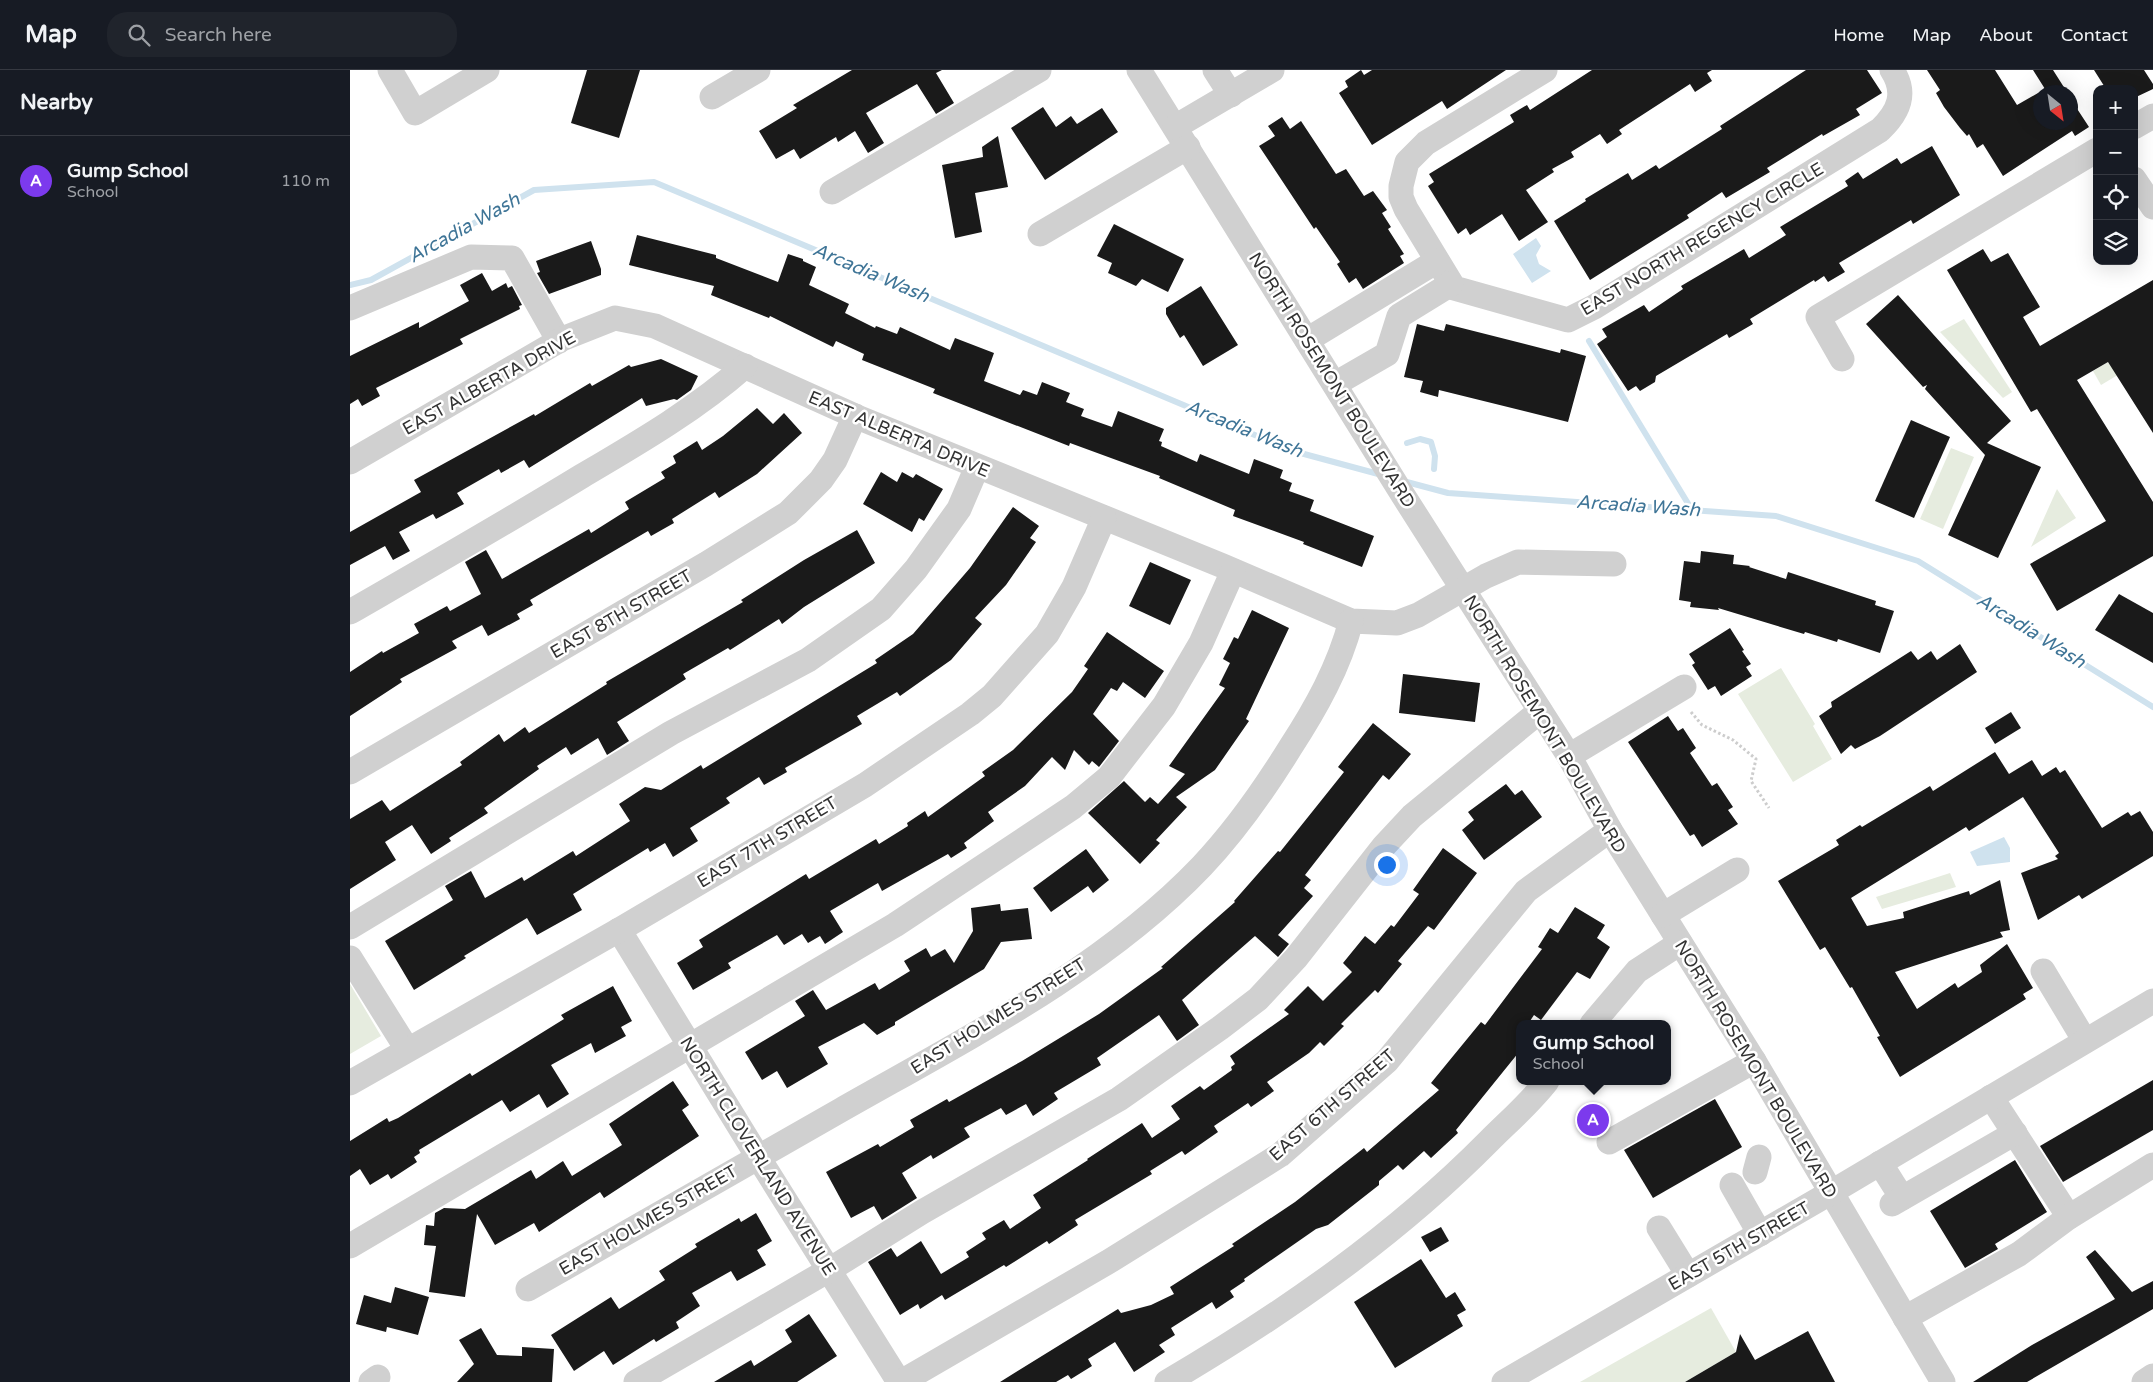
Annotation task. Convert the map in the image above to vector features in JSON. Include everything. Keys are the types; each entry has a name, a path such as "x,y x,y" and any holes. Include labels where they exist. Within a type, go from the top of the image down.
{"street":[{"path":"390,70 415,113 487,70"},
{"path":"712,97 758,70"},
{"path":"832,192 1039,70"},
{"name":"NORTH ROSEMONT BOULEVARD","path":"1139,70 1378,452 1401,492 1569,756 1610,830 1754,1061 1943,1382"},
{"path":"1215,70 1231,95"},
{"path":"1040,234 1182,137 1231,95 1272,70"},
{"path":"1335,384 1387,354 1399,316 1451,284 1401,197 1401,186 1396,168 1407,162 1426,143 1545,70"},
{"name":"EAST NORTH REGENCY CIRCLE","path":"1451,284 1454,288 1568,320 1594,307 1880,130 1891,120 1899,107 1900,91 1892,70"},
{"path":"2138,125 2153,116"},
{"path":"1842,359 1818,317 2093,152"},
{"path":"2138,184 2153,207"},
{"path":"350,308 471,257 512,258 559,341"},
{"path":"1307,340 1437,261"},
{"path":"1374,300 1393,334"},
{"name":"EAST ALBERTA DRIVE","path":"350,462 559,341 615,318 655,326 855,416 977,468 1233,570 1351,621 1397,623 1418,615 1486,576 1518,562 1614,564"},
{"path":"350,612 653,434 716,391 745,366"},
{"name":"EAST 8TH STREET","path":"350,772 706,564 788,513 821,480 835,460 855,416"},
{"path":"350,927 671,733 808,660 880,610 916,569 959,509 977,468"},
{"name":"EAST 7TH STREET","path":"350,1082 619,930 865,785 970,714 997,691 1047,634 1074,587 1104,518"},
{"path":"350,1246 895,925 1073,807 1108,777 1164,706 1201,642 1233,570"},
{"name":"EAST HOLMES STREET","path":"528,1289 1000,1019 1112,944 1177,891 1222,844 1267,786 1308,721 1330,680 1344,648 1351,621"},
{"path":"1569,756 1684,687"},
{"path":"636,1382 829,1270 922,1212 1119,1099 1258,999 1296,958 1384,846 1412,816 1540,711"},
{"name":"EAST 6TH STREET","path":"900,1382 1108,1262 1280,1155 1387,1061 1526,891 1610,830"},
{"path":"1664,915 1737,870"},
{"name":"NORTH CLOVERLAND AVENUE","path":"619,930 758,1157 900,1382"},
{"path":"1595,1020 1637,971 1680,943"},
{"path":"350,958 407,1049"},
{"path":"2043,971 2085,1041"},
{"name":"EAST 5TH STREET","path":"1504,1382 1830,1193 2153,1001"},
{"path":"1610,1142 1754,1061"},
{"path":"1167,1382 1234,1342 1393,1230 1450,1181 1543,1085"},
{"path":"1991,1097 2070,1217"},
{"path":"1880,1163 1897,1201 2015,1133"},
{"path":"1905,1318 2019,1254 2070,1217 2153,1165"},
{"path":"1732,1185 1760,1234"},
{"path":"1659,1228 1688,1275"},
{"path":"2144,1382 2153,1376"}],"path":[{"path":"1691,712 1702,726 1733,740 1756,759 1751,782 1769,808"}],"shaded area":[{"path":"1964,319 2012,392 2003,398 1940,332"},
{"path":"2153,335 2153,354 2101,385 2093,371"},
{"path":"1951,448 1974,457 1943,529 1920,519"},
{"path":"2057,489 2076,518 2031,547"},
{"path":"1781,668 1815,724 1813,726 1832,759 1793,782 1738,694"},
{"path":"1950,873 1956,887 1882,909 1876,897"},
{"path":"350,984 381,1036 350,1054"},
{"path":"1711,1308 1736,1352 1685,1382 1580,1382"}],"water":[{"path":"1536,238 1541,246 1536,255 1539,264 1551,271 1532,283 1513,254"},
{"path":"2004,837 2010,848 2010,862 1977,866 1970,852"}],"building":[{"path":"587,70 640,70 619,138 571,123"},
{"path":"852,70 942,70 936,73 954,103 936,114 917,84 866,113 884,143 868,153 855,131 838,142 836,137 800,159 794,149 776,159 759,131 797,108 793,105"},
{"path":"1361,70 1364,75 1372,70 1506,70 1447,109 1442,101 1372,145 1339,93 1348,87 1345,81"},
{"path":"1592,70 1712,70 1707,73 1712,81 1695,92 1690,84 1619,130 1622,134 1607,144 1600,134 1571,152 1574,157 1552,169 1554,172 1526,190 1548,222 1519,241 1502,214 1470,235 1466,228 1458,234 1428,186 1434,182 1429,174 1514,122 1510,115 1527,105 1530,110"},
{"path":"1806,70 1867,70 1882,93 1856,109 1860,115 1823,136 1822,134 1767,168 1770,172 1726,198 1722,192 1687,215 1689,218 1590,280 1554,221 1586,201 1585,199 1628,173 1632,180 1656,165 1659,169 1722,129 1720,126"},
{"path":"1927,70 1995,70 2017,105 2033,96 2033,130 2078,130 2078,110 2089,127 2075,136 2072,131 2003,176 1983,144 1977,148 1969,134 1967,136 1944,107 1936,93 1940,90"},
{"path":"2033,70 2053,70 2063,85 2042,85"},
{"path":"2094,70 2144,70 2153,84 2153,89 2138,96 2138,85 2103,85"},
{"path":"1043,107 1056,127 1071,116 1077,124 1102,108 1118,132 1045,180 1011,128"},
{"path":"1282,117 1290,129 1301,121 1336,174 1346,169 1364,196 1373,191 1387,210 1382,213 1391,227 1388,229 1404,254 1400,256 1404,263 1363,289 1356,278 1349,283 1337,264 1340,262 1316,227 1314,229 1259,146 1275,136 1268,126"},
{"path":"998,136 1008,187 975,193 982,232 955,238 942,165 983,157 982,147"},
{"path":"1932,146 1960,195 1913,224 1911,220 1839,263 1845,272 1828,282 1824,276 1815,282 1814,280 1750,319 1753,324 1729,338 1727,334 1656,376 1655,382 1640,391 1636,386 1628,391 1597,344 1607,337 1602,329 1644,305 1649,312 1683,289 1681,286 1744,249 1749,258 1786,235 1780,227 1848,186 1845,181 1858,172 1863,179 1897,158 1901,164"},
{"path":"1114,224 1184,259 1168,292 1142,279 1136,286 1108,273 1112,263 1097,256"},
{"path":"637,235 716,255 716,258 778,282 788,254 803,259 803,261 816,267 809,285 849,304 845,313 875,328 876,326 897,334 900,327 950,350 955,338 994,353 984,381 1020,395 1023,390 1037,395 1042,382 1070,393 1066,402 1084,409 1081,416 1112,427 1118,411 1164,429 1159,441 1162,442 1161,446 1197,462 1200,454 1249,474 1254,459 1283,470 1280,478 1292,483 1289,491 1314,500 1310,511 1374,536 1362,567 1303,544 1304,542 1233,516 1235,510 1159,478 1160,476 1070,443 1069,446 933,393 935,389 862,360 864,354 836,341 833,347 770,316 769,318 711,295 714,286 629,265"},
{"path":"591,241 601,269 601,275 549,294 537,273 540,272 536,261"},
{"path":"1983,249 1991,262 2008,253 2040,307 2023,317 2040,346 2153,280 2153,433 2108,362 2077,380 2153,502 2153,556 2057,611 2030,564 2106,521 2037,409 2031,412 1947,270"},
{"path":"482,273 492,291 506,283 508,288 512,286 522,305 519,306 520,309 460,339 463,344 376,388 380,396 362,406 358,399 350,404 350,356 419,322 419,328 469,301 460,285"},
{"path":"1201,286 1238,345 1203,366 1184,335 1180,338 1166,314 1166,308"},
{"path":"1898,295 2011,421 1987,443 2041,467 1998,558 1948,535 1985,455 1925,389 1927,385 1923,387 1866,324"},
{"path":"1417,324 1444,331 1446,324 1560,353 1561,349 1586,356 1568,422 1439,390 1438,397 1420,392 1423,381 1404,377"},
{"path":"661,359 698,376 691,390 677,400 674,399 646,406 642,398 529,468 524,460 501,473 499,469 457,493 464,504 436,519 433,514 399,532 410,551 393,560 385,546 350,565 350,532 421,492 414,480 534,414 535,416 590,383 592,386 629,365 631,367"},
{"path":"757,408 773,424 784,413 802,433 757,474 719,498 715,492 672,519 674,523 651,536 648,531 530,600 533,605 517,614 520,619 488,636 482,625 452,641 457,648 400,679 402,682 350,716 350,672 382,651 383,653 419,633 414,624 447,606 450,611 481,594 465,562 486,550 502,579 589,529 591,533 629,509 625,502 665,478 661,472 676,463 673,456 697,441 702,450 723,436"},
{"path":"1911,420 1950,437 1914,518 1875,501"},
{"path":"881,472 897,482 902,472 913,478 916,474 943,489 924,521 919,518 912,532 863,504"},
{"path":"1013,507 1039,526 1030,538 1036,542 1006,585 975,618 982,624 951,660 900,696 897,692 857,716 862,724 785,768 787,772 764,785 759,777 726,798 730,803 690,828 698,841 673,857 665,843 650,852 648,848 573,894 582,910 537,935 527,918 464,956 466,958 414,990 385,941 453,900 445,886 471,871 485,898 522,877 524,881 573,851 576,856 630,821 619,804 645,787 661,790 701,765 703,769 877,663 875,660 913,634 970,568"},
{"path":"857,530 875,563 804,607 782,624 779,619 730,650 728,648 683,674 686,679 617,722 629,741 607,755 598,738 571,755 566,747 537,766 539,769 484,808 488,813 449,838 451,841 431,854 412,825 385,842 396,860 350,889 350,819 382,800 390,811 462,765 460,762 499,734 504,742 525,727 529,733 607,684 606,682 743,602 741,600 804,560"},
{"path":"1701,551 1734,555 1733,564 1750,566 1786,579 1788,572 1876,601 1875,605 1894,611 1880,653 1838,639 1837,642 1805,632 1804,634 1718,608 1719,610 1690,607 1691,602 1679,600 1684,561 1700,563"},
{"path":"1150,562 1191,580 1170,625 1129,606"},
{"path":"2119,594 2153,613 2153,663 2095,630"},
{"path":"1252,610 1289,628 1246,719 1249,721 1215,770 1176,797 1187,807 1156,840 1160,843 1140,864 1088,813 1124,781 1145,802 1150,797 1158,804 1185,774 1169,766 1225,688 1219,685 1230,663 1223,659 1234,637 1238,639"},
{"path":"1730,628 1751,664 1746,667 1752,676 1721,696 1715,686 1708,690 1692,665 1695,663 1689,654"},
{"path":"1107,632 1164,671 1145,698 1123,682 1117,691 1111,688 1093,714 1119,741 1099,767 1092,761 1089,765 1074,750 1065,770 1052,757 1025,786 988,812 994,821 964,843 967,848 951,858 948,854 882,891 878,883 830,911 843,932 825,944 820,936 808,943 802,934 784,945 777,935 728,963 731,968 693,990 677,963 703,947 699,940 806,874 809,879 876,839 879,844 908,826 907,823 925,811 928,817 985,776 982,772 1013,750 1072,692 1088,669 1084,666"},
{"path":"1960,644 1977,672 1880,736 1855,749 1851,745 1841,754 1819,716 1832,707 1831,702 1911,651 1918,660 1931,651 1937,660"},
{"path":"1403,674 1480,683 1475,722 1399,713"},
{"path":"2011,712 2021,728 1995,744 1985,728"},
{"path":"1668,716 1678,731 1683,728 1696,748 1690,753 1712,786 1717,783 1733,807 1728,810 1738,824 1702,847 1694,834 1690,836 1628,742"},
{"path":"1373,723 1411,754 1389,780 1383,775 1305,875 1311,880 1304,888 1313,896 1278,935 1289,944 1278,957 1255,936 1182,1000 1199,1025 1177,1041 1159,1015 1097,1058 1101,1065 1054,1093 1058,1099 1033,1116 1026,1104 1006,1115 1001,1108 964,1128 970,1137 933,1159 931,1155 902,1173 917,1198 882,1220 874,1206 851,1218 826,1172 878,1144 880,1147 914,1127 910,1120 947,1099 949,1102 1022,1061 1099,1014 1163,968 1161,967 1235,902 1278,851 1280,852 1344,772 1338,767"},
{"path":"1995,752 2009,774 2032,760 2042,776 2056,767 2060,773 2065,770 2102,828 2128,812 2131,816 2140,811 2153,832 2153,856 2082,899 2079,895 2038,920 2021,873 2058,859 2055,856 2059,853 2023,797 1969,831 1966,827 1851,898 1867,926 1904,918 1903,912 1969,891 1970,895 2000,880 2010,930 2000,932 2003,937 1895,972 1917,1009 1955,983 1958,988 1982,972 1980,965 2007,944 2033,988 2023,994 2026,999 1900,1077 1877,1037 1880,1036 1852,987 1850,988 1825,947 1820,950 1778,881 1839,845 1836,840 1860,825 1862,827 1930,786 1933,791"},
{"path":"1506,784 1515,795 1522,790 1542,817 1484,860 1462,830 1474,820 1468,812"},
{"path":"1443,848 1477,873 1434,930 1428,926 1398,961 1402,964 1378,993 1375,990 1341,1024 1344,1026 1324,1046 1320,1042 1309,1053 1267,1082 1274,1091 1251,1107 1248,1103 1214,1126 1218,1132 1185,1155 1182,1151 1150,1171 1152,1174 1075,1220 1078,1225 1049,1244 1047,1241 1006,1267 1004,1265 945,1300 942,1295 920,1309 918,1304 900,1315 868,1262 891,1248 897,1257 921,1241 941,1274 969,1257 966,1252 986,1239 982,1233 1004,1220 1010,1229 1041,1208 1033,1195 1142,1123 1152,1138 1180,1119 1171,1106 1200,1086 1204,1090 1232,1070 1231,1067 1235,1064 1230,1056 1289,1014 1284,1010 1308,986 1323,1001 1352,972 1343,963 1365,936 1375,944 1391,925 1394,927 1419,894 1413,890"},
{"path":"1086,849 1109,880 1093,893 1088,886 1051,912 1033,888"},
{"path":"1000,904 1001,911 1028,908 1032,939 1001,942 984,969 895,1022 895,1025 877,1035 864,1023 818,1047 828,1064 787,1088 777,1071 762,1080 745,1052 805,1016 795,1001 813,990 826,1010 875,983 879,990 910,971 904,961 926,948 931,957 945,949 954,963 973,931 971,908"},
{"path":"1575,907 1605,925 1597,938 1610,947 1590,979 1577,972 1541,1020 1534,1015 1531,1020 1516,1020 1516,1056 1456,1130 1458,1133 1431,1158 1424,1151 1403,1170 1398,1165 1379,1181 1379,1185 1328,1225 1316,1229 1244,1279 1245,1281 1230,1291 1234,1297 1216,1309 1212,1302 1171,1328 1175,1335 1159,1345 1165,1352 1134,1372 1115,1342 1088,1359 1092,1366 1071,1379 1068,1375 1056,1382 1000,1382 1118,1309 1121,1313 1151,1305 1174,1294 1170,1287 1234,1246 1232,1244 1295,1202 1364,1148 1367,1152 1439,1090 1431,1083 1481,1022 1485,1025 1542,949 1538,947 1550,928 1558,933"},
{"path":"613,986 632,1021 621,1027 626,1036 595,1053 591,1043 551,1065 569,1094 547,1108 539,1094 510,1112 502,1100 419,1150 420,1153 414,1157 417,1162 391,1179 388,1174 370,1185 360,1169 350,1176 350,1141 387,1118 389,1122 398,1118 470,1073 472,1076 564,1019 561,1015"},
{"path":"2153,1080 2153,1130 2063,1182 2040,1146"},
{"path":"673,1081 689,1105 682,1110 699,1136 604,1198 600,1192 539,1232 534,1223 495,1245 477,1214 465,1297 429,1292 436,1246 424,1245 426,1225 434,1226 435,1213 444,1208 465,1209 531,1170 536,1179 563,1161 572,1176 622,1145 609,1124"},
{"path":"1715,1099 1742,1147 1653,1198 1624,1150"},
{"path":"2015,1160 2047,1212 1995,1244 1998,1249 1965,1268 1930,1211"},
{"path":"756,1213 772,1241 757,1250 766,1265 737,1281 731,1271 692,1293 700,1306 676,1322 679,1328 656,1342 654,1339 613,1365 604,1351 574,1371 551,1335 611,1297 619,1309 665,1280 659,1271 697,1247 695,1244 739,1218 741,1222"},
{"path":"1441,1227 1449,1241 1430,1252 1421,1237"},
{"path":"2095,1250 2132,1292 2153,1281 2153,1309 2027,1382 1973,1382 2032,1345 2115,1299 2086,1257"},
{"path":"1421,1259 1446,1298 1455,1292 1466,1310 1457,1315 1463,1326 1395,1368 1354,1302"},
{"path":"395,1287 429,1297 418,1335 387,1327 386,1332 356,1324 364,1295 391,1303"},
{"path":"809,1314 837,1356 797,1382 714,1382 751,1360 754,1366 792,1342 785,1330"},
{"path":"481,1328 497,1355 522,1356 522,1347 554,1349 552,1382 457,1382 474,1364 459,1340"},
{"path":"1808,1331 1835,1382 1685,1382 1736,1352 1740,1334 1755,1360"}],"waterway":[{"name":"Arcadia Wash","path":"350,285 371,280 534,190 654,182 1293,451 1382,475"},
{"path":"1589,341 1692,510"},
{"path":"1407,443 1420,439 1431,442 1435,456 1434,469"},
{"name":"Arcadia Wash","path":"1403,481 1448,493 1776,516 1918,561 2153,707"}],"place":[{"name":"Gump School","path":"1593,1120"}]}
